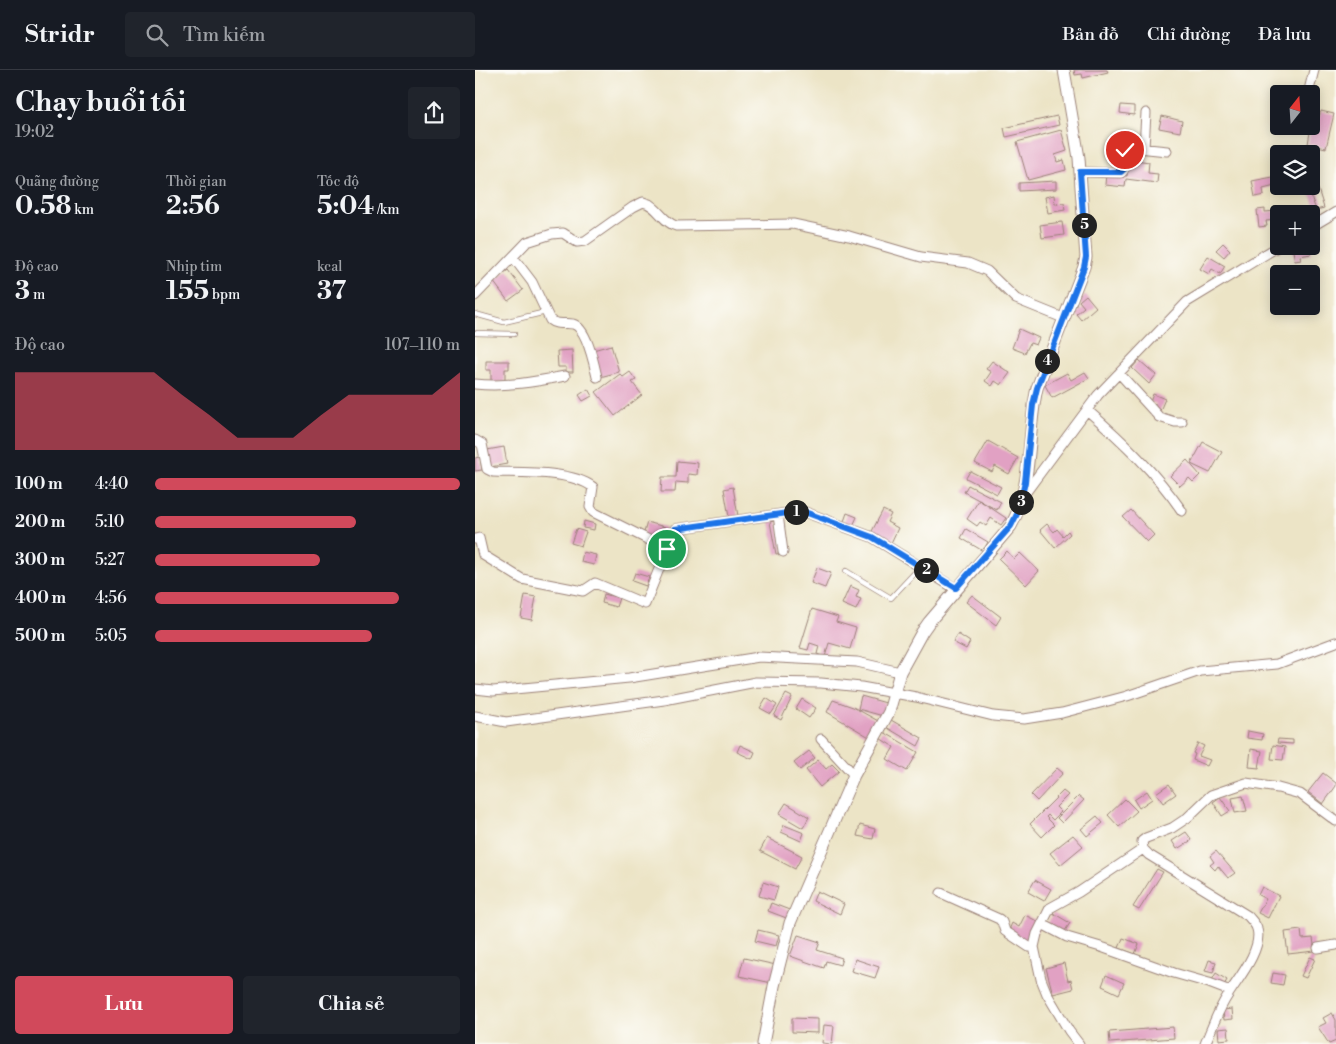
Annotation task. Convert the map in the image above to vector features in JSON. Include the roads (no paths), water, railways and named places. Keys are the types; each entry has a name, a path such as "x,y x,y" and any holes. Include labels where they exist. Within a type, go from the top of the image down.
{"street":[{"path":"763,1044 773,986 790,924 854,775 889,712 898,683 922,632 956,588 1011,526 1018,512 1022,498 1037,388 1084,267 1086,257 1080,172 1064,70"},
{"path":"1310,85 1314,70"},
{"path":"1144,148 1146,113"},
{"path":"1080,172 1121,172 1124,169 1125,150 1129,147 1167,151"},
{"path":"475,296 527,242 552,234 566,233 577,242 585,241 643,202 652,205 666,221 676,226 793,224 849,236 921,256 968,263 987,271 1016,299 1063,318"},
{"path":"1320,222 1336,212"},
{"path":"1022,498 1098,396 1187,302 1270,251"},
{"path":"513,257 532,282 550,320 555,324 573,324 581,330 589,346 597,377"},
{"path":"1119,373 1159,417 1182,422"},
{"path":"475,384 494,386 523,384 565,376"},
{"path":"1087,410 1140,459 1164,486 1182,511"},
{"path":"475,440 482,444 487,469 493,472 553,474 588,483 593,487 590,507 593,512 667,549"},
{"path":"475,539 479,538 483,555 522,578 583,591 595,583 645,604 675,529 802,511 872,537 956,588"},
{"path":"778,515 783,552"},
{"path":"475,689 493,691 629,678 759,657 857,662 898,683 993,716 1010,719 1031,719 1127,696 1200,671 1277,664 1336,642"},
{"path":"475,716 506,722 665,700 755,682 898,683"},
{"path":"821,739 854,775"},
{"path":"1205,1044 1230,992 1246,967 1255,948 1257,928 1248,916 1159,862 1143,849 1143,840 1172,828 1187,818 1211,795 1246,783 1278,788 1299,794 1336,821"},
{"path":"1079,1044 1047,994 1041,979 1034,947 1037,934 1050,908 1079,892 1143,849"},
{"path":"941,894 999,919 1005,931 1029,947 1034,947"},
{"path":"1042,924 1067,937 1104,948 1174,974 1209,983 1230,992"},
{"path":"1318,948 1336,945"}],"lane":[{"path":"475,314 504,322 546,312"},
{"path":"475,333 514,334"},
{"path":"845,571 891,598 920,567"}]}
